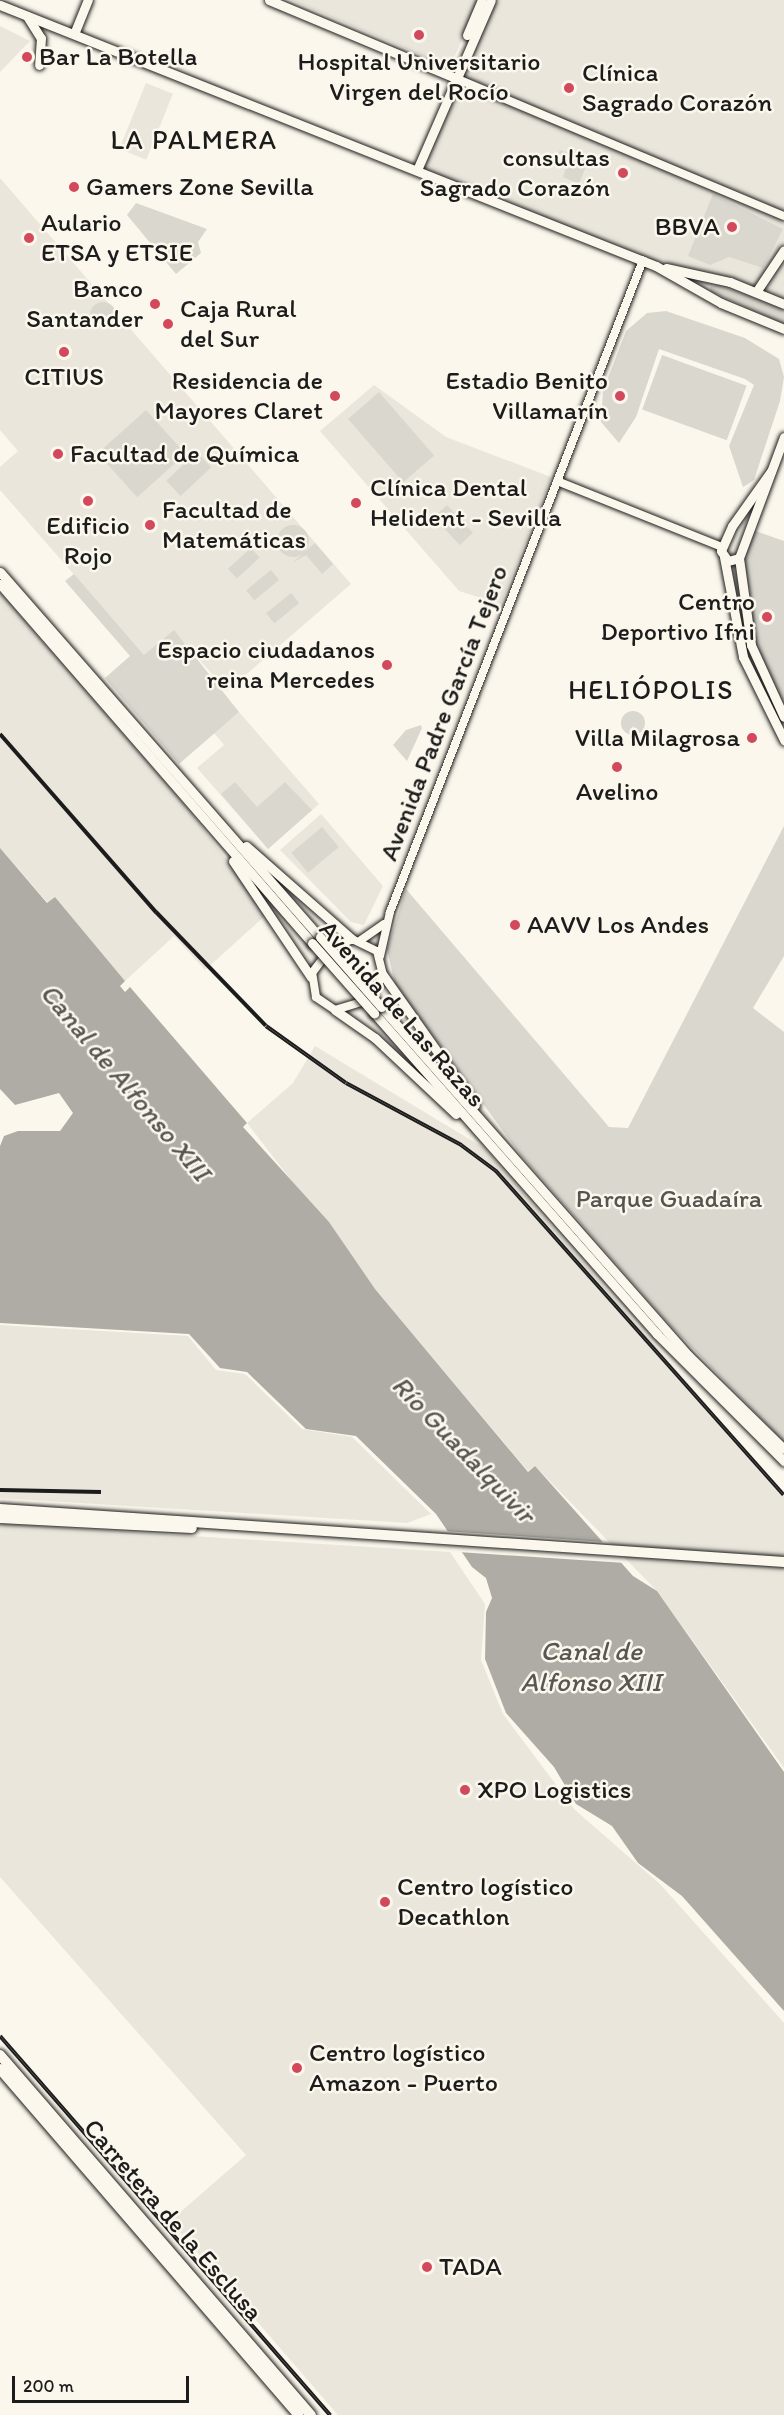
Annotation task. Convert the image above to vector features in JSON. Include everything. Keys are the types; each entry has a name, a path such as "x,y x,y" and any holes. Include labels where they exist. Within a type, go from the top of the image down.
{"highway":[{"path":"0,1509 201,1526"},
{"path":"0,1518 201,1526 784,1562"},
{"name":"Carretera de la Esclusa","path":"0,2055 311,2415"},
{"name":"Carretera de la Esclusa","path":"0,2069 200,2306 299,2415"}],"main road":[{"path":"74,34 88,0"},
{"path":"269,0 453,77"},
{"path":"417,170 482,0"},
{"path":"453,77 491,0"},
{"path":"0,5 643,260 721,303 784,329"},
{"path":"25,15 41,38 39,65"},
{"path":"756,292 784,250"},
{"path":"656,266 756,292 784,304"},
{"path":"784,437 740,555 752,645 784,717"},
{"path":"771,471 741,512 724,550 742,657 784,740"},
{"path":"724,550 740,555"},
{"path":"724,550 740,555"},
{"name":"Avenida de Las Razas","path":"0,572 209,819"},
{"name":"Avenida de Las Razas","path":"0,584 378,1010 720,1403 784,1461"},
{"path":"209,819 357,940"},
{"path":"209,819 311,977"},
{"path":"383,975 500,1150"},
{"path":"335,1010 375,1038 500,1150"},
{"name":"Avenida de Las Razas","path":"500,1150 689,1356 784,1449"}],"street":[{"path":"453,77 784,216"},
{"name":"Avenida Padre García Tejero","path":"380,956 390,912 643,260"},
{"path":"557,481 724,550"},
{"name":"Avenida Padre García Tejero","path":"357,940 380,929 390,912"},
{"path":"357,940 380,956 383,975 368,1000 335,1010 316,998 311,977 330,949 357,940"}],"shaded area":[{"name":"Hospital Universitario Virgen del Rocío","path":"291,0 479,0 450,67"},
{"path":"489,0 784,0 784,316 417,170"},
{"path":"0,26 30,41 0,72"},
{"path":"146,83 173,94 146,160 119,149"},
{"path":"0,178 351,584 227,691 174,631 145,656 0,490 0,467 18,451 0,430"},
{"path":"374,385 446,437 551,477 501,604 459,591 320,431"},
{"path":"0,592 189,810 267,914 205,970 174,936 125,981 55,897 48,903 0,848"},
{"path":"239,712 319,804 268,849 197,768 224,745 214,733"},
{"path":"321,814 383,886 364,925 351,922 280,850"},
{"path":"315,1046 484,1148 784,1494 784,1768 657,1591 535,1466 528,1471 375,1289 247,1123 293,1083"},
{"path":"0,1325 188,1336 216,1370 245,1374 302,1429 352,1437 431,1514 407,1523 0,1498"},
{"path":"0,1524 450,1552 485,1604 481,1660 503,1714 575,1810 660,1884 784,2023 784,2415 338,2415 170,2221 246,2155 0,1877"}],"green space":[{"path":"560,150 588,161 579,184 563,177 566,168 554,163"},
{"path":"713,194 783,229 763,268 729,257 710,265 688,256"},
{"path":"136,203 207,229 198,242 201,253 176,274 127,215"},
{"path":"719,285 784,310 784,324 711,292 710,287"},
{"path":"103,302 112,306 116,315 112,324 103,328 94,324 90,315 94,306"},
{"name":"Estadio Benito Villamarín","path":"666,311 745,338 779,359 784,377 780,401 754,480 743,487 729,446 754,385 745,379 659,349 636,417 619,443 601,422 603,391 626,331 647,313"},
{"name":"Estadio Benito Villamarín","path":"662,355 747,386 727,440 642,410"},
{"path":"379,392 434,455 403,482 348,419"},
{"path":"146,410 185,454 137,497 98,453"},
{"path":"197,452 211,467 181,496 166,481"},
{"path":"447,505 473,533 460,545 434,517"},
{"path":"293,525 304,530 309,541 304,552 293,557 282,552 277,541 282,530"},
{"name":"Centro Deportivo Ifni","path":"753,530 784,541 784,712 757,656 741,566"},
{"path":"315,543 333,564 322,574 306,555 292,563"},
{"path":"251,548 260,558 237,578 228,569"},
{"path":"271,570 279,580 254,600 246,590"},
{"path":"74,574 144,655 174,630 239,712 179,764 105,678 130,656 65,581"},
{"path":"291,593 299,603 274,623 266,613"},
{"path":"633,711 638,712 644,718 644,728 638,734 633,735 628,734 622,728 621,723 622,718 628,712"},
{"path":"421,725 422,728 407,761 393,745 406,730"},
{"path":"235,782 257,807 285,782 312,810 268,849 221,794"},
{"name":"Parque Guadaíra","path":"784,826 784,956 753,1008 784,1032 784,1442 670,1325 520,1154 395,984 387,949 406,889 609,1127 628,1128"},
{"path":"322,827 339,847 308,873 291,853"}],"water":[{"name":"Canal de Alfonso XIII","path":"0,848 47,903 55,897 125,981 120,986 125,992 130,987 247,1123 243,1127 329,1222 375,1289 528,1472 535,1466 633,1576 657,1591 784,1772 784,2011 682,1896 638,1863 612,1826 576,1804 554,1767 506,1713 485,1659 486,1612 492,1598 486,1578 472,1567 436,1514 356,1436 306,1429 247,1372 220,1368 189,1334 0,1323 0,1146 4,1136 18,1131 60,1131 73,1113 59,1093 15,1105 0,1089"}],"pier":[{"path":"444,1531 605,1542 625,1563 458,1552"}],"railway":[{"path":"0,734 156,912 266,1026 346,1083 461,1145 496,1171 784,1495"},
{"path":"0,1490 101,1492"},
{"path":"0,2036 330,2415"}],"place":[{"name":"Hospital Universitario Virgen del Rocío","path":"419,35"},
{"name":"Bar La Botella","path":"27,57"},
{"name":"Clínica Sagrado Corazón","path":"569,88"},
{"name":"consultas Sagrado Corazón","path":"623,173"},
{"name":"Gamers Zone Sevilla","path":"74,187"},
{"name":"BBVA","path":"732,227"},
{"name":"Aulario ETSA y ETSIE","path":"29,238"},
{"name":"Banco Santander","path":"155,304"},
{"name":"Caja Rural del Sur","path":"168,324"},
{"name":"CITIUS","path":"64,352"},
{"name":"Residencia de Mayores Claret","path":"335,396"},
{"name":"Estadio Benito Villamarín","path":"620,396"},
{"name":"Facultad de Química","path":"58,454"},
{"name":"Edificio Rojo","path":"88,501"},
{"name":"Clínica Dental Helident - Sevilla","path":"356,503"},
{"name":"Facultad de Matemáticas","path":"150,525"},
{"name":"Centro Deportivo Ifni","path":"767,617"},
{"name":"Espacio ciudadanos reina Mercedes","path":"387,665"},
{"name":"Villa Milagrosa","path":"752,738"},
{"name":"Avelino","path":"617,767"},
{"name":"AAVV Los Andes","path":"515,925"},
{"name":"XPO Logistics","path":"465,1790"},
{"name":"Centro logístico Decathlon","path":"385,1902"},
{"name":"Centro logístico Amazon - Puerto","path":"297,2068"},
{"name":"TADA","path":"427,2267"}],"district":[{"name":"LA PALMERA","path":"194,140"},
{"name":"HELIÓPOLIS","path":"651,690"}],"water label":[{"name":"Río Guadalquivir","path":"464,1449"}]}
